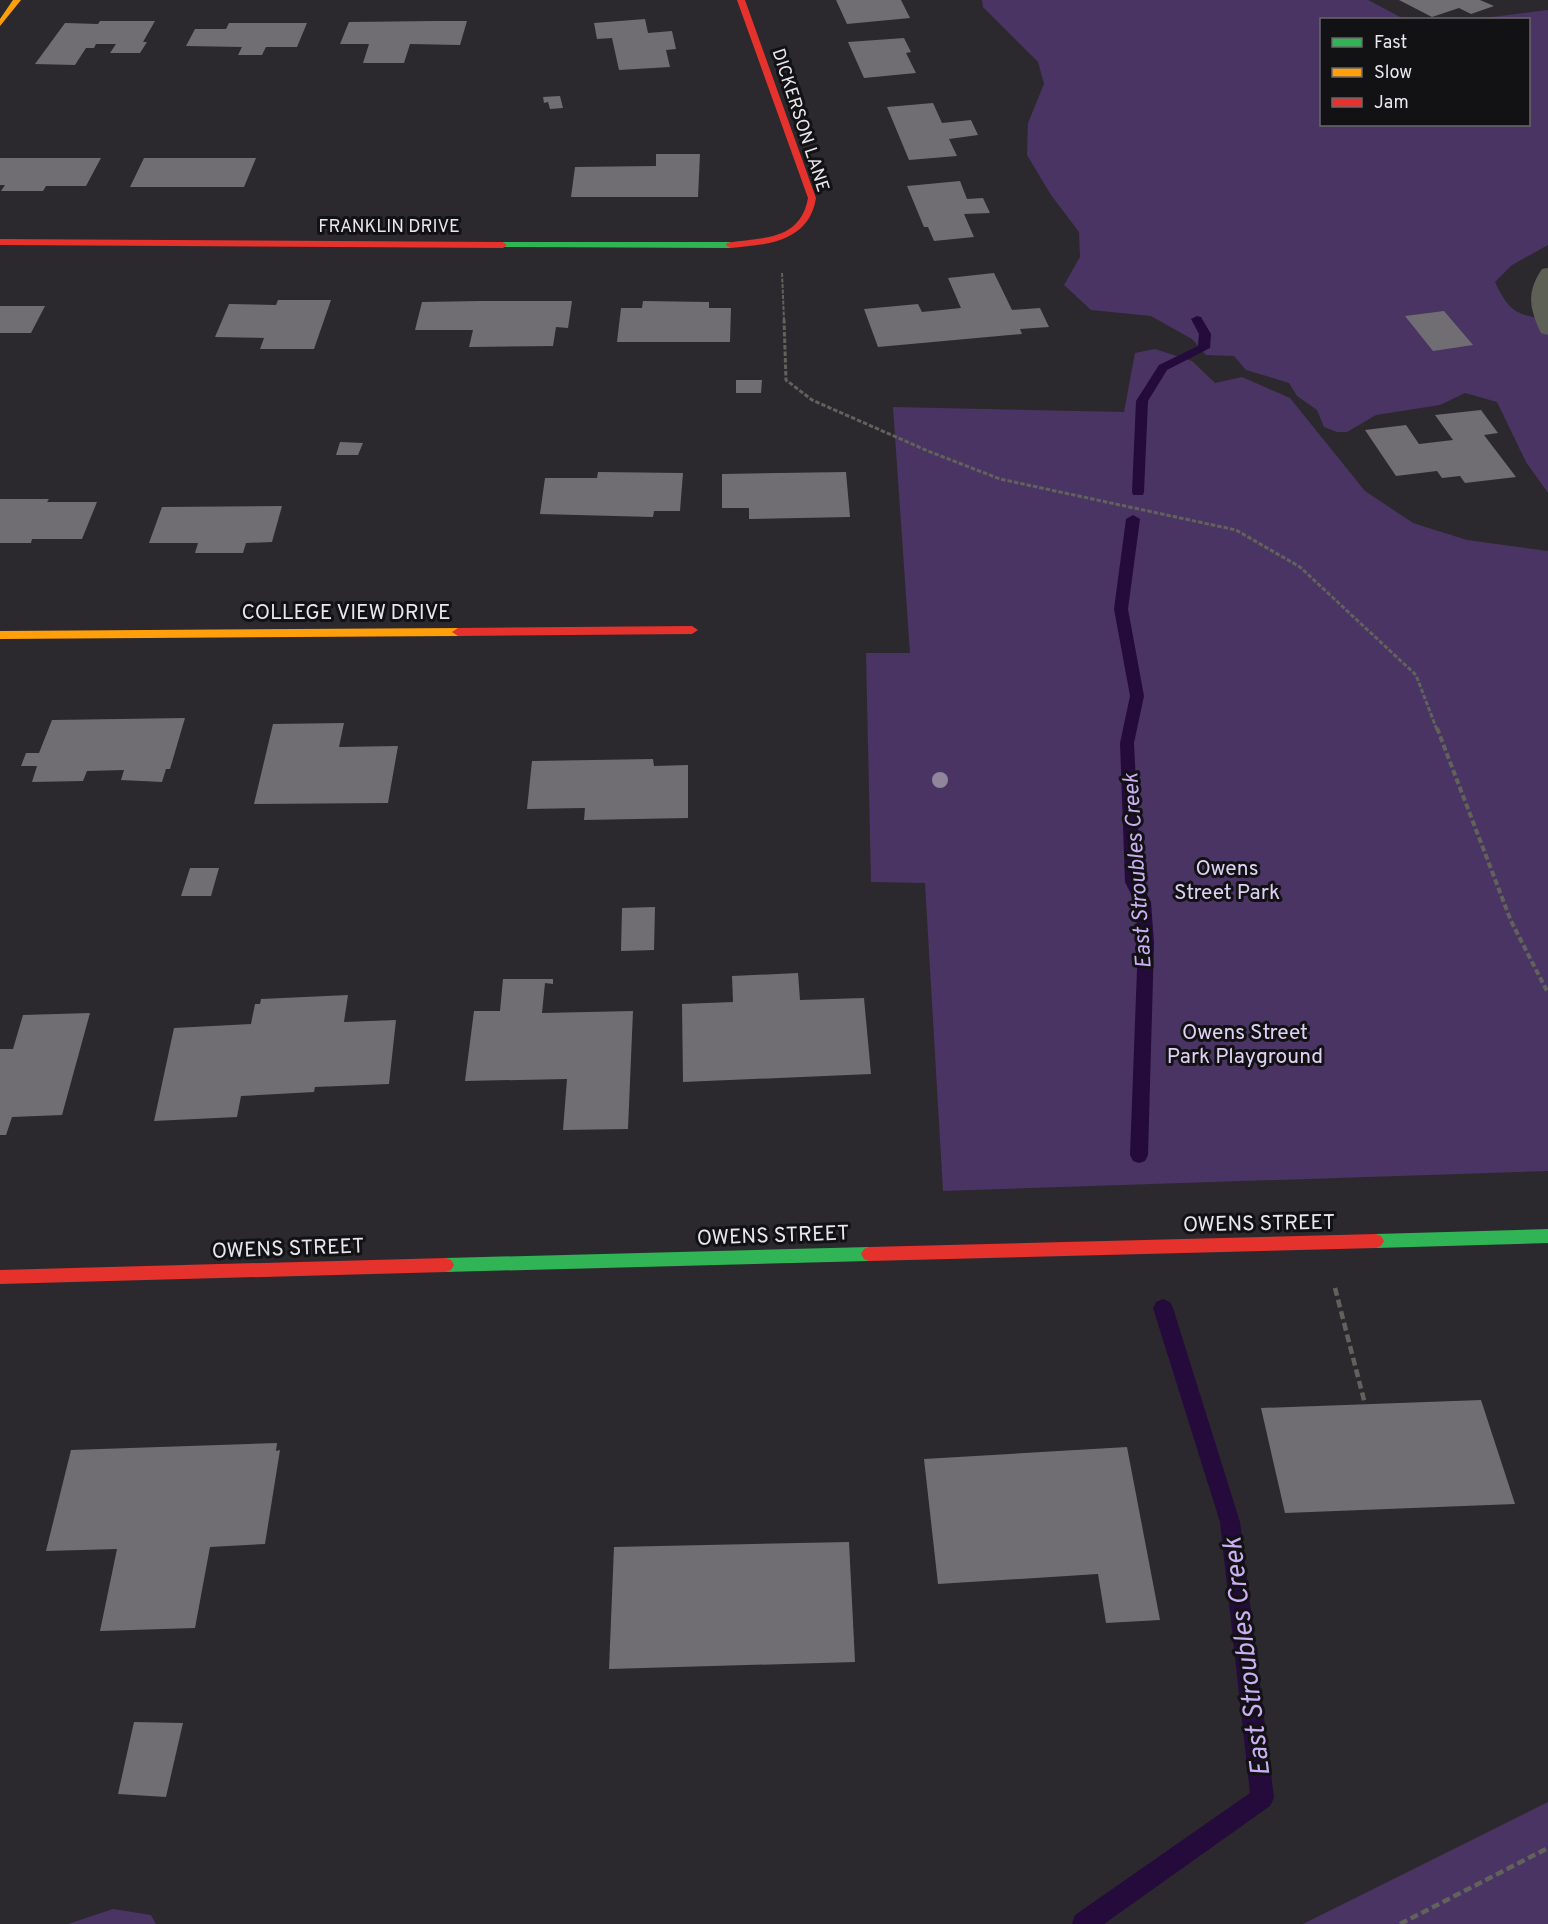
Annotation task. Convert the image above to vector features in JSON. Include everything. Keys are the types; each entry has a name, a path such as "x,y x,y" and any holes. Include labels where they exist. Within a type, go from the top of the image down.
{"street":[{"path":"0,24 17,0"},
{"name":"DICKERSON LANE","path":"741,0 812,198 809,213 804,221 778,237"},
{"name":"FRANKLIN DRIVE","path":"0,242 716,246 778,237"},
{"name":"COLLEGE VIEW DRIVE","path":"0,635 692,630"},
{"name":"OWENS STREET","path":"0,1277 1548,1236"}],"lane":[{"path":"1548,273 1539,286 1538,307 1548,329"}],"path":[{"path":"778,237 781,257 786,380 812,400 928,451 1000,479 1236,530 1300,567 1416,675 1511,921 1548,993"},
{"path":"1334,1286 1365,1404"},
{"path":"1400,1924 1548,1848"}],"green space":[{"path":"982,0 1368,0 1402,18 1320,18 1320,126 1530,126 1530,18 1484,18 1548,10 1548,245 1512,265 1495,282 1505,300 1515,310 1548,321 1548,493 1526,462 1497,402 1465,393 1440,405 1376,415 1347,432 1337,432 1324,427 1317,410 1297,396 1289,383 1246,370 1234,356 1206,355 1192,339 1151,316 1091,310 1064,285 1080,257 1079,232 1051,195 1027,155 1028,123 1044,84 1038,62 983,7"},
{"name":"Owens Street Park","path":"1155,349 1192,361 1215,383 1242,377 1290,398 1365,491 1413,523 1467,540 1548,551 1548,1171 943,1191 925,883 871,882 866,653 910,653 893,407 1124,412 1135,353"},
{"path":"1548,1802 1548,1924 1303,1924"},
{"path":"113,1909 151,1915 156,1924 68,1924"}],"building":[{"path":"836,0 901,0 910,18 847,24"},
{"path":"1399,0 1480,0 1494,6 1471,14 1459,8 1432,17"},
{"path":"645,19 648,33 672,31 676,49 666,50 670,67 619,70 612,38 597,39 594,23"},
{"path":"100,21 155,21 143,42 147,42 140,53 110,53 116,44 96,44 94,48 86,48 75,65 35,64 65,23 98,24"},
{"path":"467,21 460,45 410,44 404,63 363,63 369,44 340,44 349,22"},
{"path":"229,23 307,23 297,47 266,47 262,55 238,55 242,47 186,46 195,29 226,29"},
{"path":"904,38 911,52 906,53 916,73 864,78 848,42"},
{"path":"560,96 563,108 550,109 548,102 544,103 543,97"},
{"path":"933,103 942,123 971,120 978,135 949,139 957,156 909,160 887,107"},
{"path":"656,154 700,154 698,197 571,197 575,167 656,166"},
{"path":"0,158 101,158 86,186 46,186 43,191 1,191 5,185 0,185"},
{"path":"144,158 256,158 244,187 130,187"},
{"path":"960,181 967,199 983,198 990,213 964,214 974,237 934,241 928,227 924,227 907,186"},
{"path":"994,273 1012,310 1040,308 1049,327 1020,329 1022,334 878,347 864,309 918,304 922,312 961,308 948,278"},
{"path":"278,300 331,300 314,349 260,349 264,338 215,337 229,304 276,305"},
{"path":"572,301 568,328 556,327 553,346 469,347 473,330 415,330 422,302"},
{"path":"643,301 709,302 709,308 731,308 730,342 617,342 621,308 642,308"},
{"path":"0,306 45,306 31,333 0,333"},
{"path":"1444,311 1473,345 1433,351 1405,316"},
{"path":"736,380 762,380 761,393 736,393"},
{"path":"1481,410 1498,433 1484,435 1516,477 1465,483 1460,476 1442,478 1437,471 1396,476 1365,430 1406,425 1419,444 1453,440 1435,415"},
{"path":"340,442 363,443 358,455 336,455"},
{"path":"598,472 683,473 680,511 654,511 653,517 540,514 545,478 597,478"},
{"path":"846,472 850,517 749,519 749,508 722,508 722,474"},
{"path":"0,499 97,502 82,539 32,539 31,543 0,543"},
{"path":"282,506 272,542 246,543 243,553 195,553 198,543 149,543 162,507"},
{"path":"185,718 170,769 166,769 162,782 121,780 124,770 87,771 83,781 32,782 37,766 21,766 26,753 39,753 52,720"},
{"path":"344,723 339,747 398,746 388,803 254,804 273,724"},
{"path":"653,759 654,766 688,765 688,818 584,820 585,808 527,809 532,761"},
{"path":"190,868 219,868 211,896 181,896"},
{"path":"655,907 654,950 621,951 622,908"},
{"path":"798,973 800,1000 864,998 871,1074 683,1082 682,1004 733,1002 732,976"},
{"path":"503,979 553,979 553,984 545,983 542,1013 633,1011 628,1129 563,1130 567,1079 465,1081 474,1011 500,1011"},
{"path":"348,995 344,1022 396,1020 389,1084 315,1087 314,1092 241,1096 237,1117 154,1121 174,1028 251,1024 255,1004 260,1004 261,999"},
{"path":"90,1013 62,1115 12,1117 6,1135 0,1135 0,1049 13,1049 23,1015"},
{"path":"1481,1400 1515,1504 1285,1513 1261,1408"},
{"path":"277,1443 276,1451 280,1450 265,1544 210,1547 195,1628 100,1631 117,1549 46,1551 71,1450"},
{"path":"1127,1447 1160,1620 1106,1623 1098,1574 938,1584 924,1459"},
{"path":"849,1542 855,1662 609,1669 614,1547"},
{"path":"134,1722 183,1723 166,1797 118,1794"}],"waterway":[{"name":"East Stroubles Creek","path":"1138,492 1142,401 1163,368 1204,348 1205,334 1197,319"},
{"name":"East Stroubles Creek","path":"1133,519 1121,609 1137,696 1127,743 1133,882 1143,902 1146,943 1139,1155"},
{"name":"East Stroubles Creek","path":"1084,1924 1262,1798 1230,1522 1163,1308"}],"traffic: fast":[{"path":"503,245 730,245"},
{"path":"1376,1241 1548,1236"},
{"path":"446,1265 869,1254"}],"traffic: slow":[{"path":"0,24 17,0"},
{"path":"0,635 458,632"}],"traffic: jam":[{"path":"730,245 773,239 793,231 807,216 812,198 741,0"},
{"path":"0,242 503,245"},
{"path":"458,632 692,630"},
{"path":"869,1254 1376,1241"},
{"path":"0,1277 446,1265"}],"park label":[{"name":"Owens Street Park Playground","path":"1245,1044"}]}
